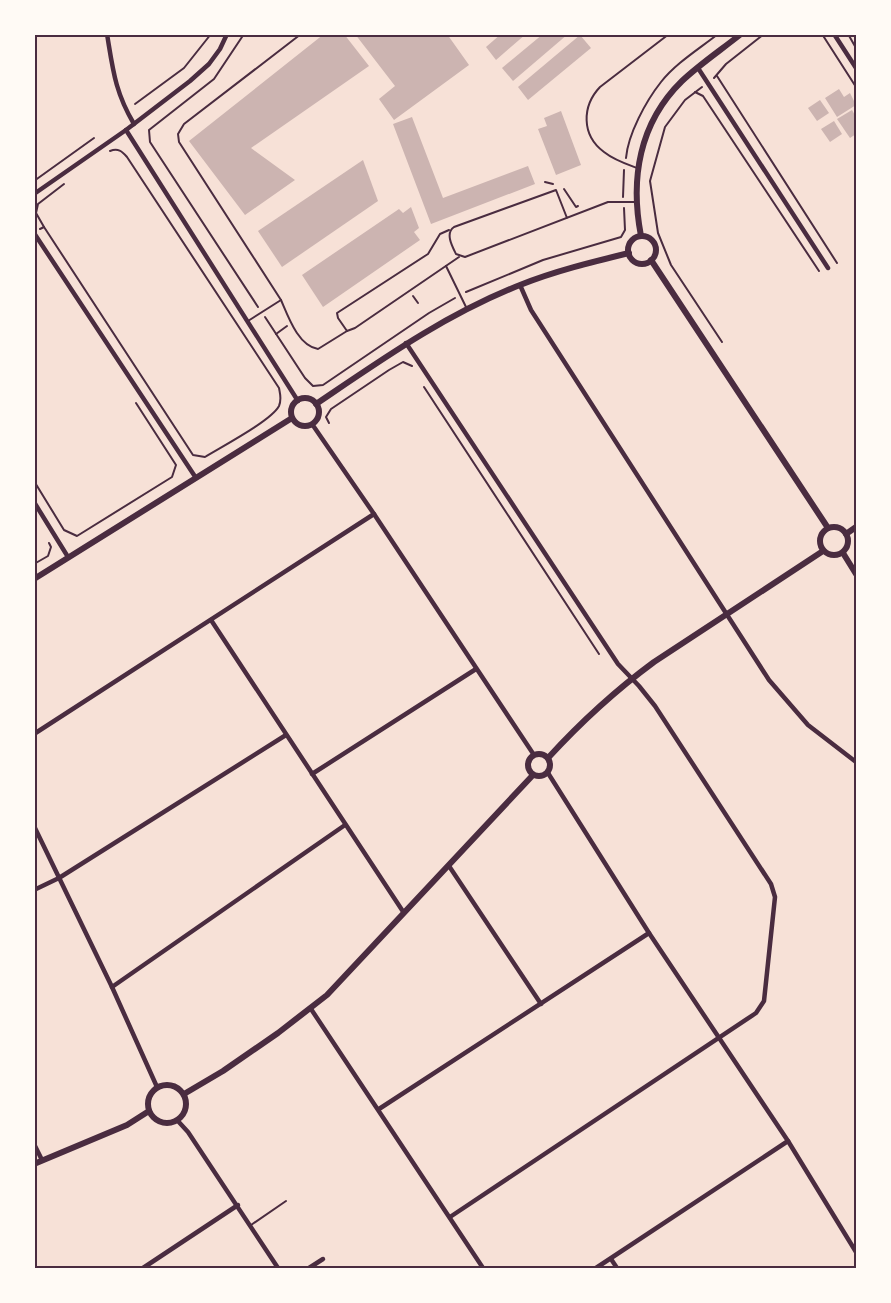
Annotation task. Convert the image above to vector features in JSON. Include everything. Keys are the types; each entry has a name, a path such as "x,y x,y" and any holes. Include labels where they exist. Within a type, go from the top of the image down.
{"street":[{"path":"107,34 116,87 122,104 134,124"},
{"path":"34,194 126,130 190,81 209,64 227,34"},
{"path":"642,236 636,193 638,168 645,137 655,117 681,82 741,34"},
{"path":"834,34 856,68"},
{"path":"698,68 828,268"},
{"path":"126,130 298,401"},
{"path":"34,233 196,478"},
{"path":"642,236 650,238 655,244 656,253 647,262 638,263 629,253 631,241 642,236"},
{"path":"316,404 406,344 467,310 520,285 566,269 629,253"},
{"path":"651,260 828,528"},
{"path":"520,285 531,310 770,680 808,725 856,762"},
{"path":"406,344 618,664 655,706 775,893 764,1001 756,1013 450,1217"},
{"path":"312,424 299,425 292,418 292,406 305,399 316,404"},
{"path":"312,424 318,413 316,404"},
{"path":"34,579 292,418"},
{"path":"312,424 534,755"},
{"path":"34,502 68,557"},
{"path":"34,734 374,514"},
{"path":"838,527 846,534 848,544 843,553 832,555 823,551 821,536 828,528 838,527"},
{"path":"846,534 856,527"},
{"path":"548,758 591,714 632,678 823,551"},
{"path":"843,553 856,574"},
{"path":"211,620 404,914"},
{"path":"312,774 476,669"},
{"path":"34,890 59,878 286,735"},
{"path":"533,775 541,776 548,773 551,765 548,758 542,754 534,755"},
{"path":"533,775 528,765 534,755"},
{"path":"548,773 649,933 788,1141 856,1252"},
{"path":"184,1094 223,1071 311,1009 327,995 533,775"},
{"path":"112,987 345,825"},
{"path":"34,826 112,987 157,1087"},
{"path":"449,866 541,1004"},
{"path":"379,1109 649,933"},
{"path":"311,1009 483,1269"},
{"path":"172,1085 184,1094 186,1108 177,1120 161,1122 156,1120 149,1111 148,1100 157,1087 172,1085"},
{"path":"34,1164 127,1125 149,1111"},
{"path":"177,1120 188,1131 278,1269"},
{"path":"596,1269 788,1141"},
{"path":"34,1144 42,1160"},
{"path":"144,1269 238,1205"},
{"path":"309,1269 323,1259"},
{"path":"611,1259 617,1269"}],"lane":[{"path":"301,34 184,124 178,135 179,142 281,300 292,323 312,348 318,349 326,346 459,257 465,257 608,202 636,202"},
{"path":"638,168 609,156 596,145 587,125 588,105 600,87 669,34"},
{"path":"347,331 337,313 428,254 440,234 556,190 567,218"},
{"path":"450,230 448,234 454,252 459,257"},
{"path":"446,266 467,310"},
{"path":"248,321 281,300"},
{"path":"251,1226 286,1202"}],"path":[{"path":"135,104 184,68 211,34"},
{"path":"243,34 214,79 149,130 150,141 305,378 313,386 322,385 429,313 460,295 543,260 621,237 625,230 623,202 625,163 635,126 661,82 718,34"},
{"path":"722,342 671,265 658,233 650,181 665,127 685,100 717,76 726,64 764,34"},
{"path":"822,34 856,87"},
{"path":"848,34 856,48"},
{"path":"717,76 837,263"},
{"path":"695,92 703,96 819,271"},
{"path":"34,181 94,138"},
{"path":"64,184 38,204 36,213 193,455 205,457 259,424 278,408 282,399 279,388 127,157 122,151 115,149 107,153"},
{"path":"545,182 554,185"},
{"path":"563,187 576,207 586,203"},
{"path":"618,194 636,193"},
{"path":"34,233 44,227"},
{"path":"329,423 327,417 331,409 389,369 403,362 411,367 418,362"},
{"path":"424,387 599,654"},
{"path":"34,481 64,530 77,536 172,477 176,465 133,398"},
{"path":"34,564 48,556 51,547 45,537"}],"building":[{"path":"324,34 344,34 369,66 251,148 295,180 245,215 189,141"},
{"path":"355,34 447,34 469,65 394,120 379,99 395,86"},
{"path":"501,34 526,34 496,60 486,47"},
{"path":"543,34 568,34 513,81 502,68"},
{"path":"580,35 591,48 528,100 518,87"},
{"path":"839,89 844,97 850,93 856,105 837,117 825,98"},
{"path":"820,100 829,113 817,121 808,108"},
{"path":"852,110 856,117 856,134 850,138 837,119"},
{"path":"561,111 581,165 556,175 538,129 547,126 544,118"},
{"path":"412,117 443,198 528,166 535,184 431,224 393,124"},
{"path":"834,121 842,134 830,142 821,129"},
{"path":"363,160 378,201 282,267 258,231"},
{"path":"411,207 419,228 414,232 420,240 323,307 302,275 399,209 403,213"}]}
